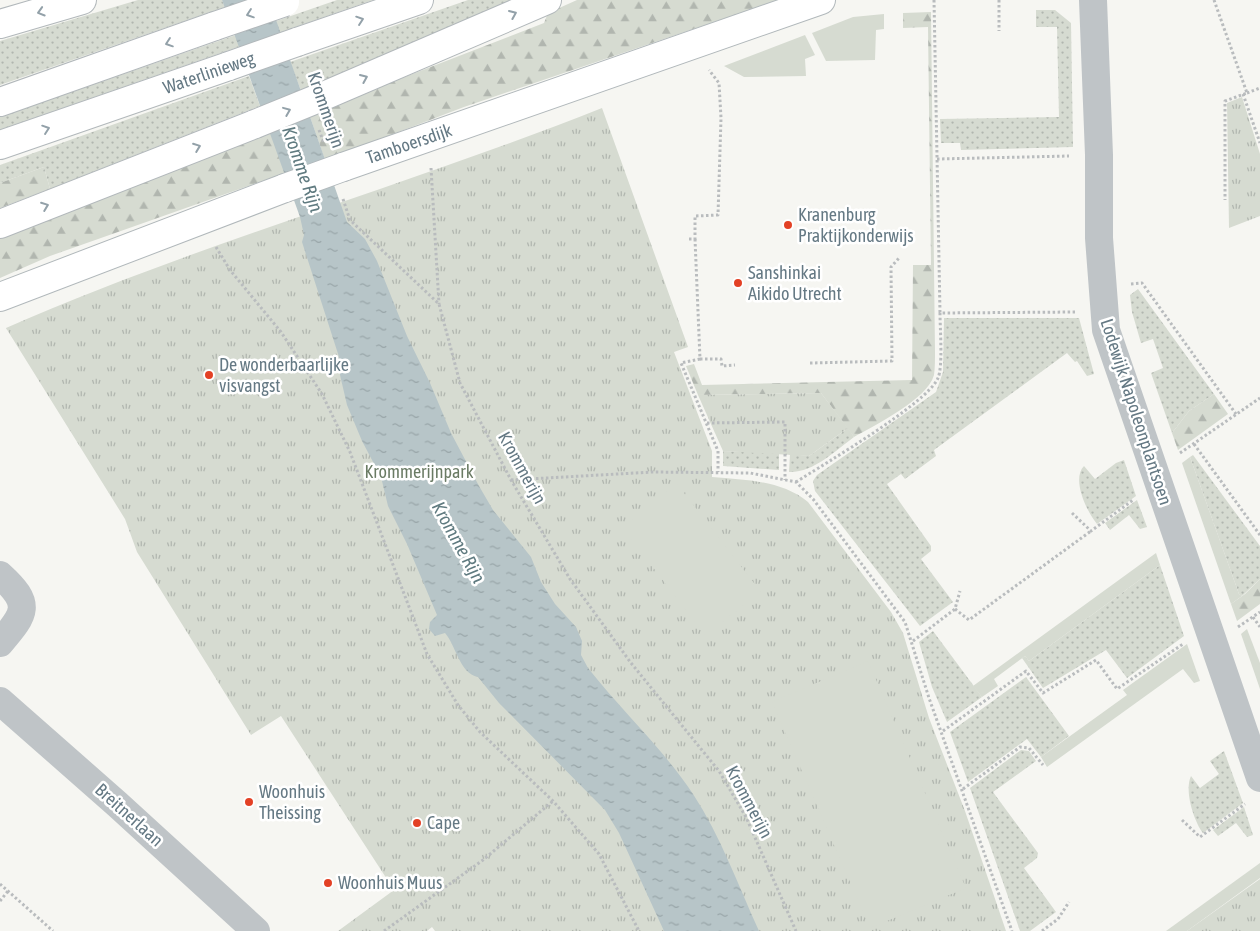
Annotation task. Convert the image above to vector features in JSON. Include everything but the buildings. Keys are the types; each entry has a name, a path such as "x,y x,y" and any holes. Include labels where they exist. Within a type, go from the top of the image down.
{"main road":[{"path":"0,24 82,0"},
{"name":"Waterlinieweg","path":"0,145 419,0"},
{"path":"0,224 319,98 547,0"},
{"name":"Tamboersdijk","path":"0,298 284,188 342,180 421,139 821,0"},
{"path":"0,102 287,1"}],"street":[{"name":"Lodewijk Napoleonplantsoen","path":"1093,0 1102,299 1106,330 1208,626 1256,789"},
{"path":"0,575 17,590 22,605 21,619 0,643"},
{"name":"Breitnerlaan","path":"0,701 117,804 256,931"}],"path":[{"path":"796,482 907,409 934,387 939,376 940,313 934,0"},
{"path":"998,0 999,31"},
{"path":"1214,0 1260,143"},
{"path":"691,46 719,83 721,118 718,215 695,216 700,359"},
{"path":"1225,200 1225,101 1260,88"},
{"name":"Krommerijn","path":"318,129 325,147"},
{"name":"Krommerijn","path":"421,139 432,173 439,304 460,383 511,480 570,578 630,663 719,771 746,817 796,931"},
{"path":"937,160 1099,156"},
{"path":"342,180 350,220 439,304"},
{"path":"204,218 215,246 230,270 281,332 322,394 350,452 427,654 458,705 480,732 553,801 599,854 639,931"},
{"path":"689,239 695,239"},
{"path":"810,363 892,362 891,267 900,258"},
{"path":"940,313 1102,299 1142,283 1236,414"},
{"path":"718,472 718,450 681,363 700,359 721,359 722,366 735,366"},
{"path":"956,609 969,620 1091,530 1157,477 1194,444 1260,398"},
{"path":"707,423 785,422 785,480"},
{"path":"1194,444 1260,535"},
{"path":"511,480 653,472 718,472 750,473 796,482 812,499 905,622 913,641 918,666 943,731 1012,931"},
{"path":"1072,513 1091,530"},
{"path":"913,641 956,609 960,591"},
{"path":"1253,617 1260,627"},
{"path":"943,731 1026,671 1043,694 1096,660 1117,689 1208,626"},
{"path":"963,789 1020,747 1029,748 1042,765"},
{"path":"1182,820 1200,837 1256,789"},
{"path":"384,931 483,860 553,801"},
{"path":"0,884 53,931"},
{"path":"0,901 8,891"},
{"path":"1042,931 1058,919 1069,902"}],"green space":[{"path":"138,0 222,0 225,7 0,85 0,41"},
{"path":"337,0 373,0 0,130 0,117"},
{"path":"468,0 530,0 301,91 290,62"},
{"path":"577,0 779,0 464,107 325,160 309,114 544,23 548,13"},
{"path":"1036,10 1055,10 1071,23 1073,147 961,150 960,143 941,143 940,119 1059,117 1057,27 1036,27"},
{"path":"931,12 935,355 934,375 930,384 912,402 854,437 821,393 698,395 686,366 694,364 702,385 912,380 913,265 931,265 928,27 903,28 903,13"},
{"path":"884,14 884,29 876,30 875,60 826,61 812,33 853,17"},
{"path":"805,35 815,55 805,59 806,76 744,77 724,66"},
{"path":"249,76 260,106 50,189 44,167 0,183 0,165"},
{"path":"1242,97 1260,154 1260,216 1229,228 1227,103"},
{"name":"Krommerijnpark","path":"602,108 688,347 674,352 712,451 712,477 750,480 774,485 786,489 808,502 891,612 903,633 929,718 965,811 1006,931 435,931 432,927 427,931 338,931 394,890 281,716 251,735 137,552 125,519 6,328 79,297 153,269"},
{"path":"270,130 285,173 50,256 0,278 0,238"},
{"path":"44,167 50,189 0,208 0,183"},
{"path":"1138,289 1214,394 1189,411 1172,433 1151,373 1163,368 1153,339 1141,343 1132,312 1130,295"},
{"path":"944,318 1079,318 1094,374 1087,376 1077,361 1075,362 1067,353 934,450 936,456 905,479 901,474 887,484 931,546 931,551 921,559 953,602 920,626 815,491 813,481 817,475 936,392 943,372"},
{"path":"821,393 848,428 809,456 723,451 698,395"},
{"path":"1214,394 1228,414 1178,450 1172,433 1189,411"},
{"path":"848,428 854,437 815,465 807,469 789,472 790,454 809,456"},
{"path":"723,451 779,453 779,470 723,466"},
{"path":"1193,455 1260,546 1260,579 1242,596 1239,594 1190,457"},
{"path":"1190,457 1239,594 1242,596 1231,604 1182,463"},
{"path":"1124,460 1136,496 1097,524 1089,512 1082,495 1079,479 1080,472 1084,466 1095,479 1116,463"},
{"path":"677,484 761,592 705,635 622,527"},
{"path":"1137,500 1147,527 1140,529 1129,515 1110,530 1105,523"},
{"path":"1156,553 1160,565 1029,661 1025,656 994,679 998,686 982,697 973,686"},
{"path":"1160,565 1184,636 1127,678 1106,650 1043,688 1022,658 1025,656 1029,661"},
{"path":"1260,579 1260,604 1237,621 1231,604 1245,594"},
{"path":"1247,629 1260,663 1260,689 1241,634"},
{"path":"933,631 982,697 947,722 932,687 919,642"},
{"path":"1187,644 1200,681 1194,683 1183,669 1047,767 1041,757 1127,695 1123,690"},
{"path":"868,661 966,888 870,928 772,702"},
{"path":"1026,677 1069,736 1041,757 1027,739 968,782 950,732"},
{"path":"1021,750 1029,751 1036,761 993,792 1038,853 1037,858 1024,868 1056,912 1030,931 1020,931 970,788"},
{"path":"1224,751 1243,803 1203,833 1196,821 1191,806 1189,782 1191,776 1200,788 1219,774 1210,761"},
{"path":"1244,807 1253,835 1247,837 1236,823 1218,836 1213,830"},
{"path":"1260,863 1260,878 1187,931 1166,931"},
{"path":"1260,879 1260,931 1187,931"}],"water":[{"name":"Kromme Rijn","path":"222,0 269,0 347,222 365,239 377,261 407,336 430,383 451,433 493,510 531,557 541,582 555,604 576,627 582,641 581,655 588,668 669,761 703,810 721,844 759,931 664,931 619,833 605,810 499,703 478,677 466,670 445,633 435,636 429,629 430,622 437,615 407,544 388,506 381,477 362,441 347,405 340,375 340,360 302,242 304,235 300,217"}],"place":[{"name":"Kranenburg Praktijkonderwijs","path":"788,225"},
{"name":"Sanshinkai Aikido Utrecht","path":"738,283"},
{"name":"De wonderbaarlijke visvangst","path":"209,375"},
{"name":"Woonhuis Theissing","path":"249,802"},
{"name":"Cape","path":"417,823"},
{"name":"Woonhuis Muus","path":"328,883"}]}
